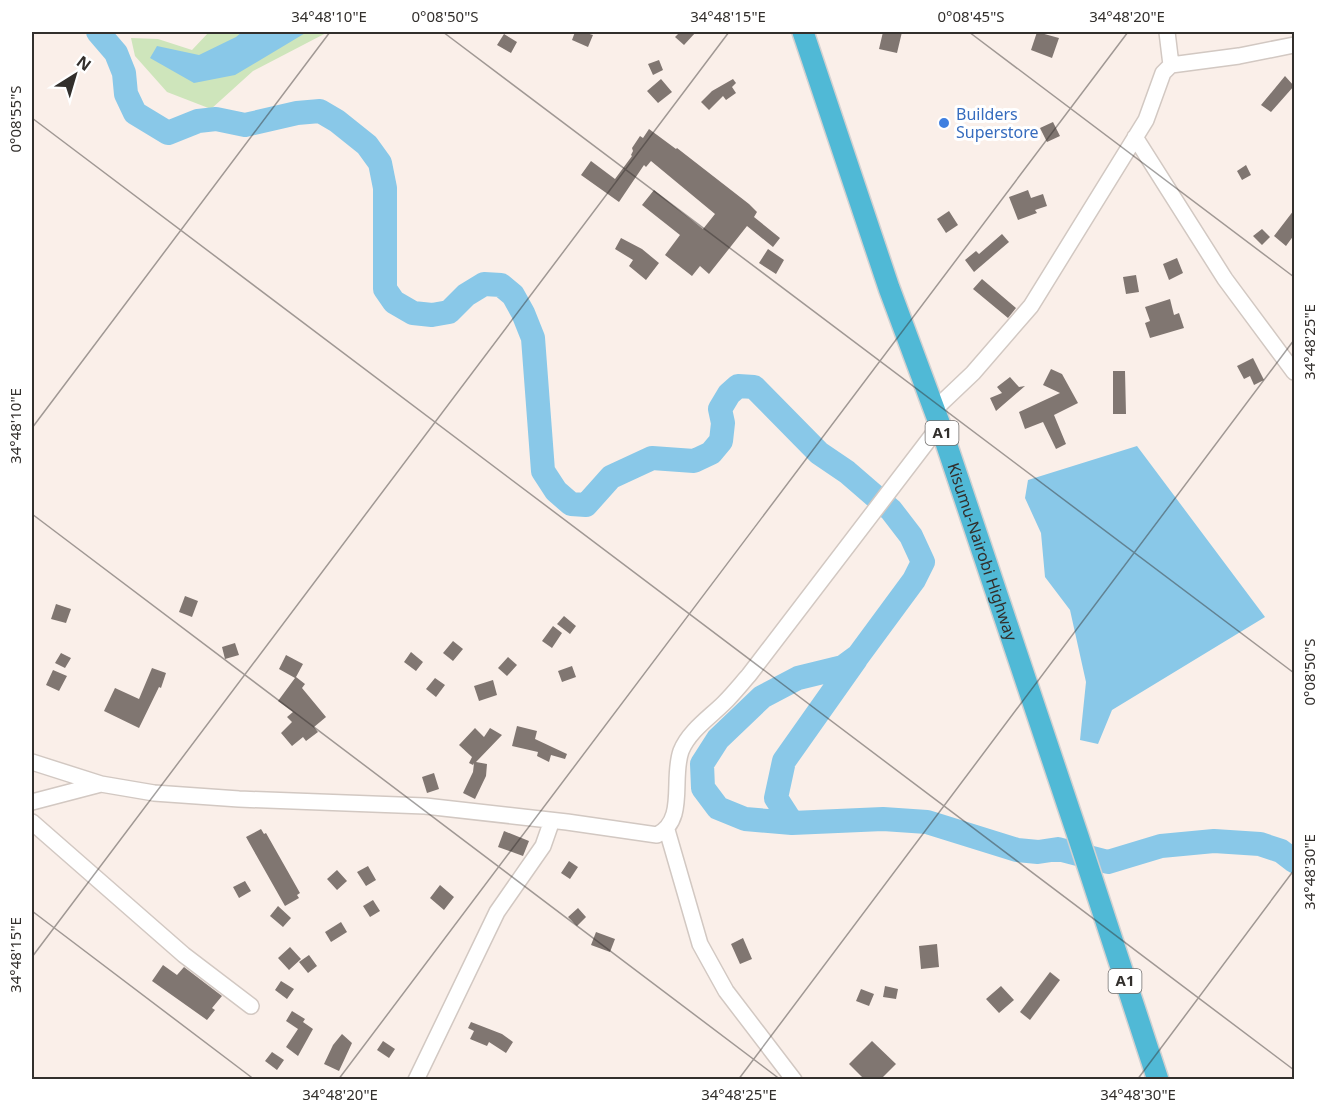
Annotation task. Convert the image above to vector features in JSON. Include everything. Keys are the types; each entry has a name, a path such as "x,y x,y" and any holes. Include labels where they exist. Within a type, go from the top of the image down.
{"highway":[{"name":"Kisumu-Nairobi Highway","path":"803,32 889,288 937,418 1158,1080"}],"street":[{"path":"1167,32 1171,65"},
{"path":"32,762 101,784 154,794 425,806 567,822 639,834 657,835 667,830 674,818 678,765 682,750 692,733 726,701 749,675 892,487 937,418 1031,306 1146,120 1163,73 1171,65 1239,56 1294,45"},
{"path":"1135,137 1225,279 1294,372"},
{"path":"32,802 101,784"},
{"path":"32,822 184,955 251,1006"},
{"path":"416,1080 497,912 543,846 550,826"},
{"path":"667,830 700,944 726,992 794,1080"}],"green space":[{"path":"209,32 328,32 253,71 211,109 167,92 135,56 131,38 158,39 192,50"}],"water":[{"path":"242,32 307,32 235,75 194,83 150,58 157,46 199,55"},
{"path":"1137,446 1265,617 1112,710 1098,744 1080,740 1086,682 1070,610 1045,577 1041,533 1025,498 1028,480"}],"building":[{"path":"575,32 593,35 588,47 572,40"},
{"path":"680,32 696,32 684,45 675,37"},
{"path":"883,32 902,32 897,53 879,49"},
{"path":"1037,32 1059,38 1052,58 1031,50"},
{"path":"504,34 517,42 511,53 497,45"},
{"path":"659,60 663,70 653,75 648,64"},
{"path":"1285,76 1294,86 1271,112 1261,105"},
{"path":"661,79 672,92 658,103 647,91"},
{"path":"733,79 736,83 732,87 736,93 726,100 723,96 709,110 701,102 712,91"},
{"path":"1053,122 1060,136 1047,142 1040,128"},
{"path":"649,129 749,204 757,212 754,217 780,238 773,247 747,226 709,274 700,266 692,276 665,255 680,235 642,205 654,190 703,229 715,214 651,161 646,167 644,165 619,202 581,175 591,161 615,179 632,156 632,148 640,136 643,138"},
{"path":"1246,165 1251,175 1242,180 1237,171"},
{"path":"1028,190 1031,198 1043,194 1047,206 1035,210 1037,213 1018,220 1009,197"},
{"path":"1294,210 1294,235 1286,246 1274,236"},
{"path":"949,211 958,225 946,233 937,219"},
{"path":"1262,229 1270,237 1262,245 1253,236"},
{"path":"1002,234 1009,242 974,272 965,260 976,251 979,254"},
{"path":"621,238 642,249 659,263 646,280 629,266 633,260 615,249"},
{"path":"768,249 784,260 776,274 759,263"},
{"path":"1177,258 1183,273 1169,280 1163,264"},
{"path":"1136,275 1139,292 1126,294 1123,277"},
{"path":"982,279 1016,308 1008,318 973,289"},
{"path":"1170,299 1174,315 1179,313 1184,328 1150,338 1145,323 1150,321 1145,307"},
{"path":"1253,358 1264,380 1254,385 1250,376 1244,379 1237,366"},
{"path":"1051,369 1062,374 1078,403 1054,415 1066,444 1056,449 1043,422 1025,429 1019,412 1060,393 1043,385"},
{"path":"1113,371 1125,371 1126,414 1113,414"},
{"path":"1010,377 1019,387 1025,386 996,411 990,398 1002,393 997,387"},
{"path":"185,596 198,601 192,617 179,612"},
{"path":"56,604 71,609 66,623 51,619"},
{"path":"564,616 576,626 570,634 557,624"},
{"path":"553,626 562,633 552,648 542,641"},
{"path":"453,641 463,649 453,661 443,653"},
{"path":"235,643 239,655 225,659 222,647"},
{"path":"411,652 423,662 416,671 404,662"},
{"path":"61,653 71,658 65,668 55,663"},
{"path":"286,655 303,664 296,677 305,684 302,688 326,717 314,727 318,732 306,741 303,737 292,746 281,733 292,722 287,717 293,712 278,701 295,678 279,669"},
{"path":"508,657 517,665 507,676 498,668"},
{"path":"572,666 576,677 562,682 558,671"},
{"path":"152,668 166,673 161,688 159,687 139,728 104,711 115,688 139,699"},
{"path":"53,670 67,676 59,691 46,685"},
{"path":"435,678 445,685 436,697 426,689"},
{"path":"493,680 497,695 479,701 474,686"},
{"path":"517,726 537,731 535,739 567,754 565,759 551,755 549,762 537,756 538,752 512,746"},
{"path":"475,728 484,737 490,728 502,735 476,762 487,764 486,776 475,799 463,793 473,772 474,763 473,765 469,763 472,757 459,745"},
{"path":"434,773 439,789 427,793 422,777"},
{"path":"261,829 264,834 266,833 300,893 297,895 299,898 285,906 246,837"},
{"path":"504,831 529,841 523,856 498,847"},
{"path":"569,861 578,867 570,879 561,873"},
{"path":"368,866 376,880 366,886 357,872"},
{"path":"337,870 347,881 337,890 327,879"},
{"path":"245,881 251,891 239,898 233,887"},
{"path":"440,885 454,897 444,910 430,898"},
{"path":"373,900 380,911 370,917 363,906"},
{"path":"278,906 291,918 283,927 270,916"},
{"path":"578,908 586,917 577,926 568,917"},
{"path":"341,922 347,932 331,942 325,932"},
{"path":"596,932 615,939 610,952 591,945"},
{"path":"743,938 752,959 740,964 731,944"},
{"path":"937,944 939,967 921,969 919,946"},
{"path":"290,947 301,959 289,970 278,958"},
{"path":"309,955 317,966 308,973 299,962"},
{"path":"163,965 177,975 184,967 222,996 212,1008 215,1010 207,1020 152,981"},
{"path":"1050,972 1060,980 1030,1020 1020,1012"},
{"path":"281,981 294,989 287,999 275,990"},
{"path":"885,986 898,989 896,999 883,997"},
{"path":"1001,986 1014,1000 999,1013 986,999"},
{"path":"861,989 874,994 869,1006 856,1001"},
{"path":"292,1011 305,1019 303,1022 313,1029 298,1056 286,1047 298,1029 286,1021"},
{"path":"471,1022 502,1034 513,1042 506,1053 489,1042 487,1046 470,1039 474,1031 468,1028"},
{"path":"342,1034 352,1043 339,1071 324,1064 333,1045"},
{"path":"383,1041 395,1049 389,1058 377,1050"},
{"path":"872,1041 896,1064 880,1080 865,1080 849,1064"},
{"path":"272,1052 284,1060 277,1070 265,1061"}],"waterway":[{"path":"98,32 116,53 124,73 126,94 135,113 168,133 198,121 216,119 245,125 297,113 320,111 337,121 367,145 380,163 385,188 385,289 394,302 413,313 432,315 449,312 466,295 484,284 501,285 513,295 533,338 543,471 556,491 571,504 586,505 611,477 652,458 694,461 711,453 721,441 723,423 720,409 729,394 738,386 754,387 819,453 847,472 891,510 911,536 923,562 914,580 858,656 843,667 798,678 762,697 718,739 702,764 703,788 718,808 745,819 792,823 883,819 927,822 1017,850 1038,852 1058,849 1108,862 1161,846 1214,841 1260,844 1281,851 1294,861"},
{"path":"792,823 776,798 784,761 856,659"}],"place":[{"name":"Builders Superstore","path":"944,123"}]}
